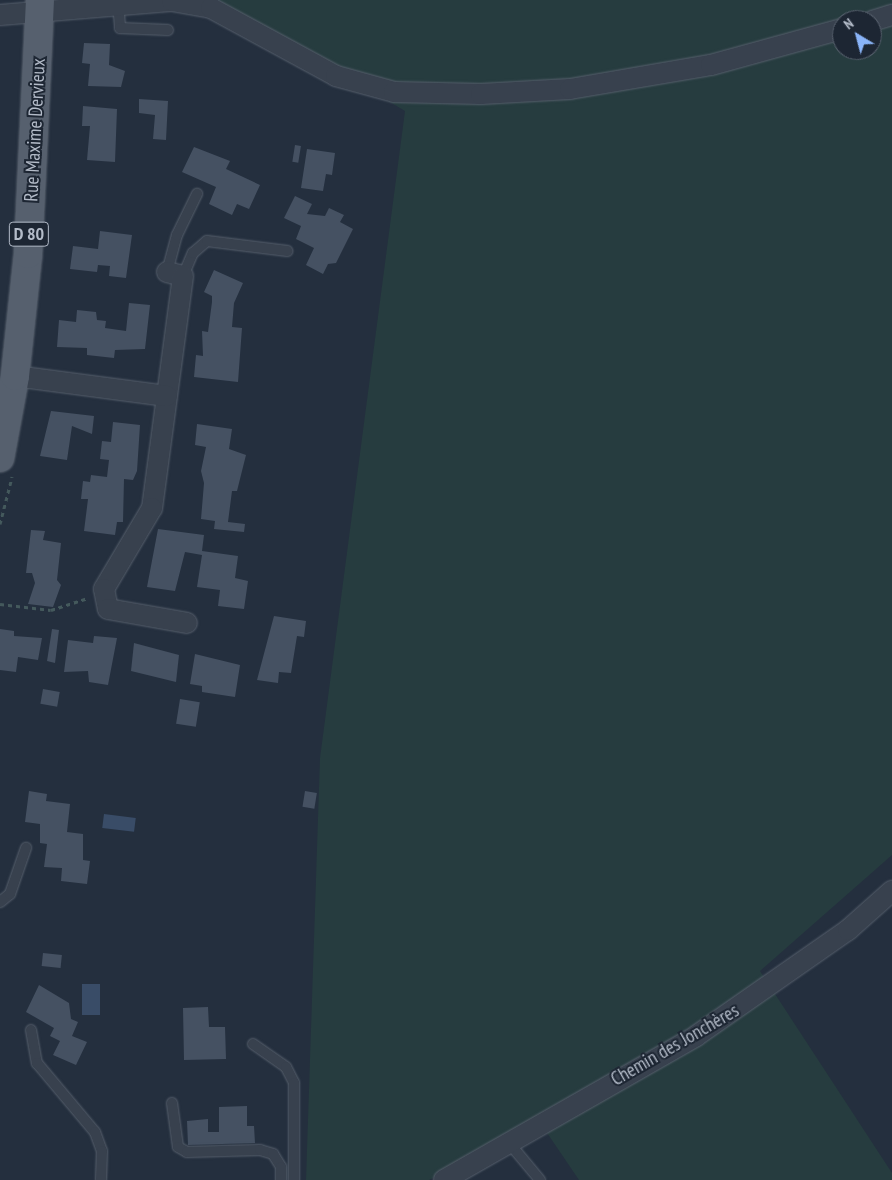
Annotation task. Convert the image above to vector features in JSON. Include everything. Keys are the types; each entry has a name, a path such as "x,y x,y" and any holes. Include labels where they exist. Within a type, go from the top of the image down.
{"main road":[{"name":"Rue Maxime Dervieux","path":"0,458 15,376 28,254 41,5"}],"street":[{"path":"0,15 41,5 172,0 211,8 336,76 394,92 481,94 570,89 711,65 832,32"},
{"path":"175,274 167,396 152,508 104,589 108,609 186,623"},
{"path":"15,376 167,396"},
{"name":"Chemin des Jonchères","path":"444,1180 510,1144 752,1000 892,891"}],"lane":[{"path":"118,3 120,28 168,30"},
{"path":"175,274 176,235 197,194"},
{"path":"175,274 193,253 207,241 287,251"},
{"path":"0,902 10,894 26,848"},
{"path":"31,1030 37,1063 94,1132 102,1151 102,1180"},
{"path":"253,1044 286,1067 294,1083 294,1180"},
{"path":"172,1103 178,1147 186,1152 260,1150 273,1154 281,1167 281,1180"},
{"path":"510,1144 540,1180"}],"path":[{"path":"0,604 51,610 104,589"}],"green space":[{"path":"218,0 892,0 892,855 760,971 892,1173 892,1180 579,1180 541,1124 429,1180 306,1180 320,758 405,111"}],"water":[{"path":"104,814 136,818 134,832 102,828"},
{"path":"82,984 100,984 100,1015 82,1015"}],"building":[{"path":"84,43 110,44 109,65 125,71 121,87 88,86 90,64 82,63"},
{"path":"139,99 168,101 166,140 153,139 155,115 139,113"},
{"path":"83,106 117,109 115,162 87,160 90,126 82,126"},
{"path":"295,145 301,146 298,163 292,162"},
{"path":"194,147 230,161 226,169 260,185 249,209 237,204 232,215 209,204 216,187 182,172"},
{"path":"307,149 335,153 332,175 326,174 323,191 301,188"},
{"path":"295,196 312,204 307,214 325,216 329,208 344,215 340,222 353,229 336,263 328,264 323,274 306,265 314,248 296,239 301,226 284,218"},
{"path":"100,231 132,235 126,278 109,276 110,266 98,265 97,272 70,269 73,246 98,249"},
{"path":"214,270 243,283 234,303 232,327 242,328 238,382 194,377 196,355 203,356 202,331 208,332 212,302 212,296 204,292"},
{"path":"129,303 150,305 145,349 115,350 114,358 87,355 87,348 57,347 59,320 76,322 77,310 96,312 97,320 106,321 105,328 126,331"},
{"path":"51,411 94,416 92,434 72,426 67,460 40,456"},
{"path":"113,422 140,425 137,471 133,480 124,479 123,522 117,522 115,535 84,531 88,499 81,499 83,481 90,482 91,475 107,477 109,460 100,459 102,441 111,442"},
{"path":"197,424 232,429 229,449 246,455 237,491 232,491 228,522 245,524 244,532 214,529 215,521 201,519 204,483 201,471 206,447 195,445"},
{"path":"158,529 204,535 202,551 238,556 235,578 248,581 244,609 218,606 220,590 197,587 202,555 185,552 175,591 147,587"},
{"path":"31,530 45,531 43,540 61,543 57,580 61,585 53,607 28,604 35,583 32,573 26,573"},
{"path":"274,616 306,621 304,637 297,636 291,673 279,672 278,683 257,680"},
{"path":"0,629 14,631 14,636 42,638 38,660 18,657 16,672 0,670"},
{"path":"52,629 59,630 55,663 47,661"},
{"path":"94,636 117,638 108,685 89,682 88,671 64,672 68,640 93,643"},
{"path":"134,643 179,655 176,682 131,671"},
{"path":"195,654 240,665 235,697 202,692 202,686 190,684"},
{"path":"43,689 60,692 57,707 40,704"},
{"path":"180,699 200,702 196,727 176,724"},
{"path":"29,791 47,794 46,801 70,804 67,832 83,834 83,860 90,861 87,884 61,881 62,868 44,867 47,844 40,843 40,824 25,822"},
{"path":"305,791 317,793 314,809 302,807"},
{"path":"43,953 62,955 61,968 42,966"},
{"path":"39,985 69,1003 71,1019 78,1022 72,1036 87,1042 76,1065 53,1055 60,1041 50,1036 54,1028 26,1012"},
{"path":"208,1007 209,1027 225,1027 226,1059 184,1060 183,1008"},
{"path":"247,1106 247,1126 254,1126 255,1143 188,1145 187,1121 208,1119 208,1132 219,1132 219,1107"}]}
